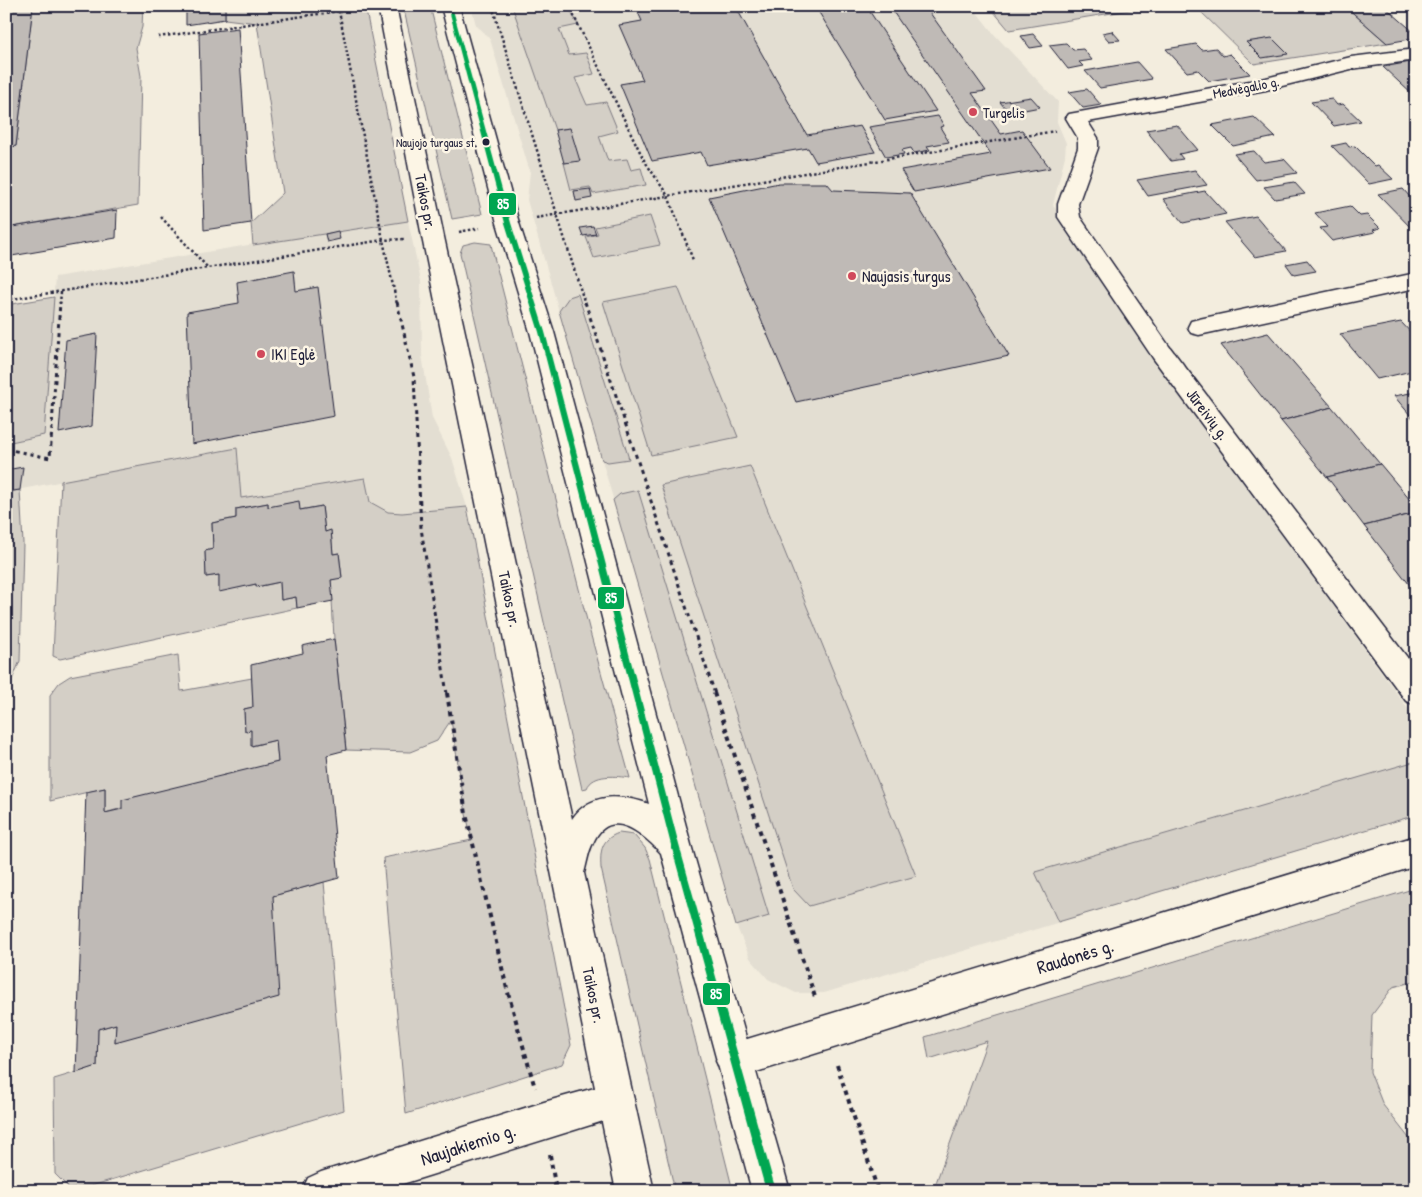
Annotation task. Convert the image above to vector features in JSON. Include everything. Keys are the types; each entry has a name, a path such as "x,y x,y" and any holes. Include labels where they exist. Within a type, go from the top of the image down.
{"main road":[{"name":"Taikos pr.","path":"387,6 433,237 635,1191"},
{"path":"450,6 508,223 542,332 675,845 770,1191"},
{"name":"Medvėgalio g.","path":"1076,118 1266,84 1351,63 1416,54"},
{"name":"Jūreivių g.","path":"1076,118 1088,138 1088,148 1068,204 1069,217 1161,352 1416,692"},
{"path":"1199,327 1416,280"},
{"path":"568,872 579,837 587,823 606,812 618,810 632,812 650,821 675,845"},
{"name":"Raudonės g.","path":"734,1061 1416,851"},
{"name":"Naujakiemio g.","path":"320,1191 544,1120 616,1100"}],"path":[{"path":"492,6 556,215 878,1191"},
{"path":"569,6 644,160 668,196 693,260"},
{"path":"158,37 338,8 383,240 414,377 421,528 466,814 507,989 544,1120"},
{"path":"983,143 1027,136"},
{"path":"161,217 208,268"},
{"path":"6,449 50,458 61,291"}],"shaded area":[{"path":"33,6 143,6 142,27 136,48 141,76 138,205 6,228 6,148 16,146"},
{"path":"225,6 365,6 408,221 253,245 251,223 283,193 257,23 225,19"},
{"path":"403,6 430,6 482,214 452,219"},
{"path":"471,6 972,6 993,33 1058,102 1057,122 1066,143 1065,156 1053,205 1136,333 1416,720 1416,815 824,993 796,993 768,979 750,958 736,925 527,200 530,172 490,39 476,25"},
{"path":"512,6 551,6 552,9 570,8 578,25 559,29 569,55 586,53 594,74 575,78 587,105 606,102 618,131 599,136 608,161 627,159 631,170 641,168 646,185 593,194 590,187 571,190 564,163 579,161 569,128 555,130"},
{"path":"989,6 1003,6 1005,9 1017,6 1154,6 1009,30"},
{"path":"1195,6 1345,6 1387,43 1254,64"},
{"path":"650,216 660,245 594,258 586,237 598,234 595,227"},
{"path":"408,221 421,281 422,355 432,418 452,458 467,507 402,513 388,512 370,502 365,478 241,498 237,448 6,492 6,443 44,435 55,277 346,229"},
{"path":"475,242 491,244 590,632 630,778 612,776 600,778 590,783 587,788 582,789 460,253 463,245"},
{"path":"678,287 738,437 651,455 603,302"},
{"path":"578,294 629,459 608,462 602,460 559,311 569,297"},
{"path":"54,297 44,435 6,443 6,305"},
{"path":"237,448 241,498 365,478 370,502 388,512 402,513 467,507 571,1045 562,1064 406,1114 383,858 472,840 451,720 437,741 410,752 346,750 334,639 331,580 342,577 339,553 333,554 331,531 325,532 322,506 300,510 268,507 268,503 236,509 236,518 212,523 213,549 205,551 206,577 219,575 219,591 256,584 257,587 280,582 281,600 296,597 297,608 60,659 53,656 61,481"},
{"path":"750,466 916,876 809,906 793,889 661,485"},
{"path":"20,490 23,543 20,661 6,694 6,492"},
{"path":"638,490 769,916 736,926 613,500 620,494"},
{"path":"178,655 181,691 252,678 253,707 244,709 245,731 251,730 252,746 276,740 278,762 105,813 105,788 50,801 50,695 59,683 70,676"},
{"path":"1416,761 1416,815 1058,922 1035,872"},
{"path":"619,833 634,835 645,848 650,859 733,1191 675,1191 601,868 601,856 605,842"},
{"path":"324,882 344,1110 91,1186 69,1188 55,1174 54,1079 97,1066 98,1029 116,1024 115,1042 273,896"},
{"path":"1416,888 1416,981 1393,987 1372,1015 1370,1072 1383,1105 1416,1147 1416,1174 1412,1191 933,1191 987,1041 929,1059 925,1037"}],"building":[{"path":"6,6 33,6 16,146 6,148"},
{"path":"186,6 225,6 225,19 186,25"},
{"path":"635,6 752,6 737,9 807,135 860,126 875,152 816,162 808,148 707,165 701,152 652,161 620,84 643,80 619,25 642,21"},
{"name":"Turgelis","path":"815,6 866,6 936,111 885,120"},
{"name":"Turgelis","path":"889,6 925,6 986,91 972,93 1001,134 1022,130 1050,168 914,192 901,170 991,154"},
{"path":"1345,6 1384,6 1416,34 1416,38 1387,43"},
{"path":"238,28 251,223 204,230 199,33"},
{"path":"1112,31 1120,40 1109,41 1102,33"},
{"path":"1033,34 1043,46 1030,48 1021,36"},
{"path":"1272,38 1288,54 1262,58 1246,42"},
{"path":"1066,43 1073,50 1083,49 1092,60 1079,62 1083,66 1068,69 1049,45"},
{"path":"1196,44 1202,50 1216,48 1223,56 1230,54 1250,74 1209,81 1198,70 1187,72 1166,49"},
{"path":"1416,61 1416,98 1383,67"},
{"path":"1137,62 1152,79 1100,88 1085,71"},
{"path":"1087,89 1101,105 1083,108 1069,92"},
{"path":"1031,97 1040,107 1009,113 1000,102"},
{"path":"1332,99 1337,105 1343,104 1361,121 1334,126 1311,102"},
{"path":"938,116 944,126 940,127 949,142 927,146 930,150 914,153 911,148 902,150 904,154 886,157 869,127"},
{"path":"1254,117 1275,137 1233,146 1212,125"},
{"path":"1177,125 1198,150 1179,154 1183,159 1171,161 1146,130"},
{"path":"570,128 580,161 564,163 555,130"},
{"path":"1346,143 1349,147 1355,146 1375,166 1378,165 1393,179 1369,184 1332,146"},
{"path":"1254,151 1264,162 1284,159 1297,173 1256,180 1234,154"},
{"path":"1195,170 1207,185 1148,196 1137,180"},
{"path":"1294,182 1305,194 1275,199 1264,187"},
{"name":"Naujasis turgus","path":"779,183 827,183 833,190 910,193 1009,356 796,402 709,197"},
{"path":"590,189 592,198 576,201 574,191"},
{"path":"1403,189 1410,197 1416,196 1416,233 1378,194"},
{"path":"1205,191 1226,214 1183,223 1163,199"},
{"path":"1350,206 1360,216 1367,215 1380,228 1373,230 1375,232 1332,241 1320,228 1328,227 1315,213"},
{"path":"117,210 116,238 6,257 6,228"},
{"path":"1256,216 1286,251 1255,257 1225,222"},
{"path":"593,226 596,234 583,236 580,228"},
{"path":"338,231 340,239 327,242 325,234"},
{"path":"1307,260 1316,271 1294,275 1286,264"},
{"path":"294,271 296,291 318,287 334,416 192,444 187,312 239,303 237,282"},
{"path":"1401,322 1416,338 1416,370 1377,379 1340,334"},
{"path":"1268,333 1332,407 1281,421 1221,345"},
{"path":"97,334 92,426 59,433 66,340"},
{"path":"1416,392 1416,422 1394,396"},
{"path":"1332,407 1380,464 1327,477 1281,421"},
{"path":"1380,464 1416,507 1416,513 1364,526 1327,477"},
{"path":"23,467 20,490 6,492 6,470"},
{"path":"299,501 300,510 322,506 325,532 331,530 333,554 339,553 342,578 331,580 333,601 297,608 296,597 281,600 280,582 256,587 256,584 219,592 219,575 206,577 205,551 213,549 212,523 236,518 236,509 268,503 268,507"},
{"path":"1416,513 1416,593 1364,526"},
{"path":"334,639 346,750 327,755 339,878 273,896 279,997 115,1042 116,1024 98,1029 97,1066 76,1073 86,792 105,788 105,813 122,809 122,800 278,762 276,740 251,746 251,730 245,731 244,709 253,707 251,665 303,653 302,646"}],"transit line":[{"name":"85","path":"450,6 508,223 542,332 675,845 771,1191"}],"place":[{"name":"Turgelis","path":"973,112"},
{"name":"Naujojo turgaus st.","path":"486,142"},
{"name":"Naujasis turgus","path":"852,276"},
{"name":"IKI Eglė","path":"261,354"}]}
